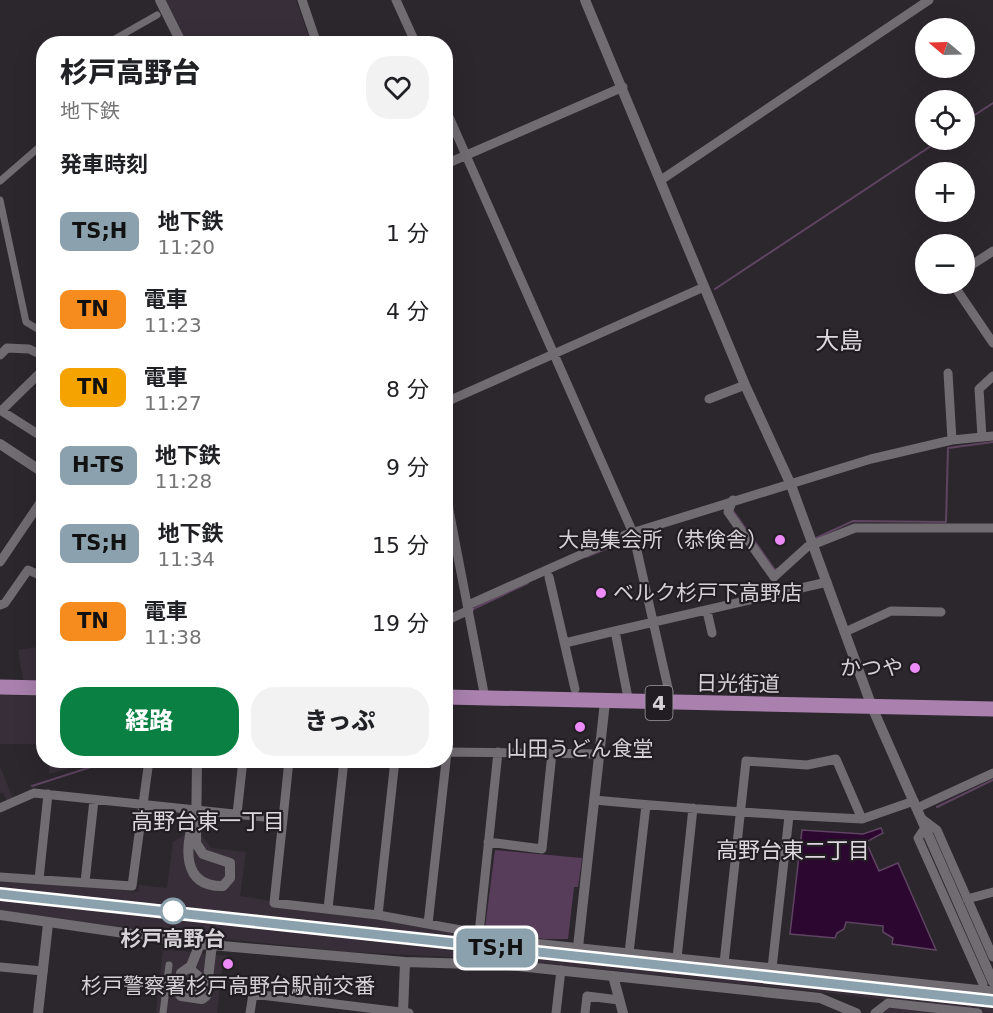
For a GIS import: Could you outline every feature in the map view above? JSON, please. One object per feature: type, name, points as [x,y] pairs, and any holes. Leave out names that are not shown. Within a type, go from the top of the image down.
[{"type":"highway","points":[[0,687],[36,688]]},
{"type":"highway","name":"日光街道","points":[[453,697],[629,703],[993,709]]},
{"type":"street","points":[[160,0],[161,13],[177,36]]},
{"type":"street","points":[[302,0],[314,36]]},
{"type":"street","points":[[396,0],[412,36]]},
{"type":"street","points":[[585,0],[745,385],[791,485],[872,707],[920,814],[993,957]]},
{"type":"street","points":[[661,180],[929,0]]},
{"type":"street","points":[[120,36],[161,13]]},
{"type":"street","points":[[453,161],[623,87]]},
{"type":"street","points":[[453,126],[633,533],[669,692]]},
{"type":"street","points":[[0,181],[36,150]]},
{"type":"street","points":[[0,200],[26,322],[36,328]]},
{"type":"street","points":[[975,263],[993,251]]},
{"type":"street","points":[[453,399],[704,287]]},
{"type":"street","points":[[960,294],[993,343]]},
{"type":"street","points":[[0,355],[7,348],[29,349],[36,352]]},
{"type":"street","points":[[948,373],[952,440]]},
{"type":"street","points":[[982,437],[979,389],[993,376]]},
{"type":"street","points":[[36,377],[1,410],[36,433]]},
{"type":"street","points":[[709,399],[745,385]]},
{"type":"street","points":[[453,617],[563,561],[633,533],[870,459],[952,440],[993,436]]},
{"type":"street","points":[[0,444],[36,468]]},
{"type":"street","points":[[733,500],[728,512],[774,576],[814,544],[855,528],[993,528]]},
{"type":"street","points":[[0,562],[36,509]]},
{"type":"street","points":[[453,537],[469,608],[485,698]]},
{"type":"street","points":[[0,605],[5,603],[28,570],[36,574]]},
{"type":"street","points":[[549,577],[575,689]]},
{"type":"street","points":[[565,643],[827,582]]},
{"type":"street","points":[[707,611],[712,633]]},
{"type":"street","points":[[845,632],[891,611],[940,612]]},
{"type":"street","points":[[615,631],[629,703]]},
{"type":"street","points":[[578,947],[604,702]]},
{"type":"street","points":[[453,752],[599,754]]},
{"type":"street","points":[[479,933],[498,752]]},
{"type":"street","points":[[488,842],[542,849],[552,753]]},
{"type":"street","points":[[724,963],[746,761],[807,765],[836,759],[862,819]]},
{"type":"street","points":[[0,877],[132,886],[148,768]]},
{"type":"street","points":[[195,813],[190,842],[190,868],[200,882],[218,886],[226,884],[231,874],[230,863],[206,856],[196,843],[198,768]]},
{"type":"street","points":[[237,814],[242,768]]},
{"type":"street","points":[[288,768],[274,903],[378,915],[532,943],[988,991]]},
{"type":"street","points":[[328,909],[343,768]]},
{"type":"street","points":[[378,915],[394,768]]},
{"type":"street","points":[[428,924],[444,768]]},
{"type":"street","points":[[594,800],[789,816],[862,819],[920,814],[993,773]]},
{"type":"street","points":[[0,808],[34,793],[195,813],[237,814],[283,819]]},
{"type":"street","points":[[39,879],[48,794]]},
{"type":"street","points":[[86,882],[94,800]]},
{"type":"street","points":[[629,953],[646,805]]},
{"type":"street","points":[[677,958],[693,808]]},
{"type":"street","points":[[920,814],[918,837],[988,991]]},
{"type":"street","points":[[771,968],[789,816]]},
{"type":"street","points":[[190,868],[196,861],[206,856]]},
{"type":"street","points":[[962,899],[993,892]]},
{"type":"street","points":[[962,899],[993,982]]},
{"type":"street","points":[[0,915],[48,924],[200,944],[405,962],[508,964],[820,998],[856,1013]]},
{"type":"street","points":[[38,1013],[48,924]]},
{"type":"street","points":[[200,944],[190,967],[181,973],[178,992],[182,996],[204,998],[212,944]]},
{"type":"street","points":[[403,1013],[405,962]]},
{"type":"street","points":[[163,1013],[168,965]]},
{"type":"street","points":[[0,967],[43,971]]},
{"type":"street","points":[[190,967],[209,973]]},
{"type":"street","points":[[179,985],[197,991],[201,989],[202,979],[190,967]]},
{"type":"street","points":[[556,1013],[561,970]]},
{"type":"street","points":[[614,976],[622,1013]]},
{"type":"street","points":[[250,1013],[253,994],[409,1013]]},
{"type":"street","points":[[585,1013],[587,996],[619,1000]]},
{"type":"street","points":[[875,1013],[888,1003],[978,1013]]},
{"type":"shaded area","points":[[165,0],[296,0],[309,36],[183,36]]},
{"type":"shaded area","points":[[36,647],[36,681],[23,680],[18,650]]},
{"type":"shaded area","points":[[0,695],[36,696],[36,744],[0,744]]},
{"type":"shaded area","points":[[0,766],[13,799],[7,801],[3,792],[0,794]]},
{"type":"shaded area","points":[[49,768],[72,768],[49,774]]},
{"type":"shaded area","points":[[881,828],[883,833],[866,842],[879,871],[898,863],[936,950],[892,944],[893,938],[883,932],[883,926],[846,922],[844,929],[837,933],[835,938],[790,934],[802,830],[863,834]]},
{"type":"shaded area","points":[[184,835],[203,837],[211,848],[246,852],[240,896],[595,952],[993,995],[993,1013],[829,993],[512,960],[350,952],[127,929],[0,911],[0,882],[76,885],[138,892],[139,885],[167,888],[173,842]]},
{"type":"shaded area","points":[[495,850],[582,858],[578,887],[574,887],[568,939],[544,939],[485,928]]},
{"type":"shaded area","points":[[163,949],[228,956],[223,960],[217,1013],[156,1013]]},
{"type":"shaded area","points":[[888,1008],[942,1013],[881,1013]]},
{"type":"waterway","points":[[975,115],[993,103]]},
{"type":"waterway","points":[[715,289],[925,150]]},
{"type":"waterway","points":[[814,539],[853,521],[946,522],[948,448],[993,442]]},
{"type":"waterway","points":[[731,508],[775,570],[777,569]]},
{"type":"waterway","points":[[586,557],[630,539]]},
{"type":"waterway","points":[[471,610],[528,583]]},
{"type":"waterway","points":[[32,786],[88,768]]},
{"type":"waterway","points":[[937,807],[993,780]]},
{"type":"railway","points":[[0,894],[993,1001]]},
{"type":"metro line","name":"TS;H","points":[[0,894],[993,1001]]},
{"type":"place","name":"大島集会所（恭倹舎）","points":[[780,540]]},
{"type":"place","name":"ベルク杉戸下高野店","points":[[601,593]]},
{"type":"place","name":"かつや","points":[[915,668]]},
{"type":"place","name":"山田うどん食堂","points":[[580,727]]},
{"type":"place","name":"杉戸高野台","points":[[173,911]]},
{"type":"place","name":"杉戸警察署杉戸高野台駅前交番","points":[[228,964]]},
{"type":"district","name":"大島","points":[[839,341]]},
{"type":"district","name":"高野台東一丁目","points":[[208,821]]},
{"type":"district","name":"高野台東二丁目","points":[[793,850]]}]
